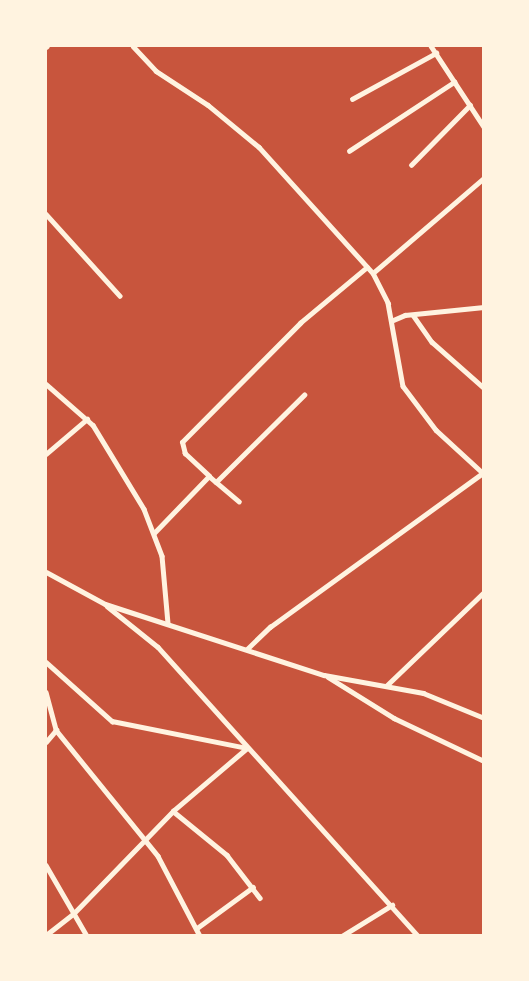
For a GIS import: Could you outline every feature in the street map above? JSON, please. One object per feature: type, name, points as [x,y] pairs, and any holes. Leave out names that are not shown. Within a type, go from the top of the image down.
[{"type":"street","points":[[133,46],[156,71],[208,105],[259,147],[373,273],[385,294],[403,386],[436,429],[483,473],[281,619],[247,649]]},
{"type":"street","points":[[431,46],[484,127]]},
{"type":"street","points":[[352,99],[436,53]]},
{"type":"street","points":[[349,151],[454,82]]},
{"type":"street","points":[[411,164],[470,105]]},
{"type":"street","points":[[373,273],[484,178]]},
{"type":"street","points":[[46,215],[120,296]]},
{"type":"street","points":[[239,501],[185,454],[182,442],[300,323],[367,267]]},
{"type":"street","points":[[391,321],[413,315],[484,307]]},
{"type":"street","points":[[413,315],[432,342],[484,388]]},
{"type":"street","points":[[46,384],[87,419],[115,455],[153,533],[163,563],[168,623]]},
{"type":"street","points":[[216,482],[304,395]]},
{"type":"street","points":[[46,454],[87,419]]},
{"type":"street","points":[[153,533],[209,476]]},
{"type":"street","points":[[46,572],[106,604],[324,675],[423,693],[484,718]]},
{"type":"street","points":[[386,686],[484,593]]},
{"type":"street","points":[[106,604],[158,647],[418,936]]},
{"type":"street","points":[[46,662],[112,721],[247,748]]},
{"type":"street","points":[[324,675],[394,718],[484,761]]},
{"type":"street","points":[[46,692],[56,730],[158,856],[200,936]]},
{"type":"street","points":[[46,742],[56,730]]},
{"type":"street","points":[[46,935],[73,914],[173,811],[247,748]]},
{"type":"street","points":[[173,811],[227,855],[260,898]]},
{"type":"street","points":[[46,865],[87,936]]},
{"type":"street","points":[[197,928],[253,887]]},
{"type":"street","points":[[342,936],[391,905]]}]
